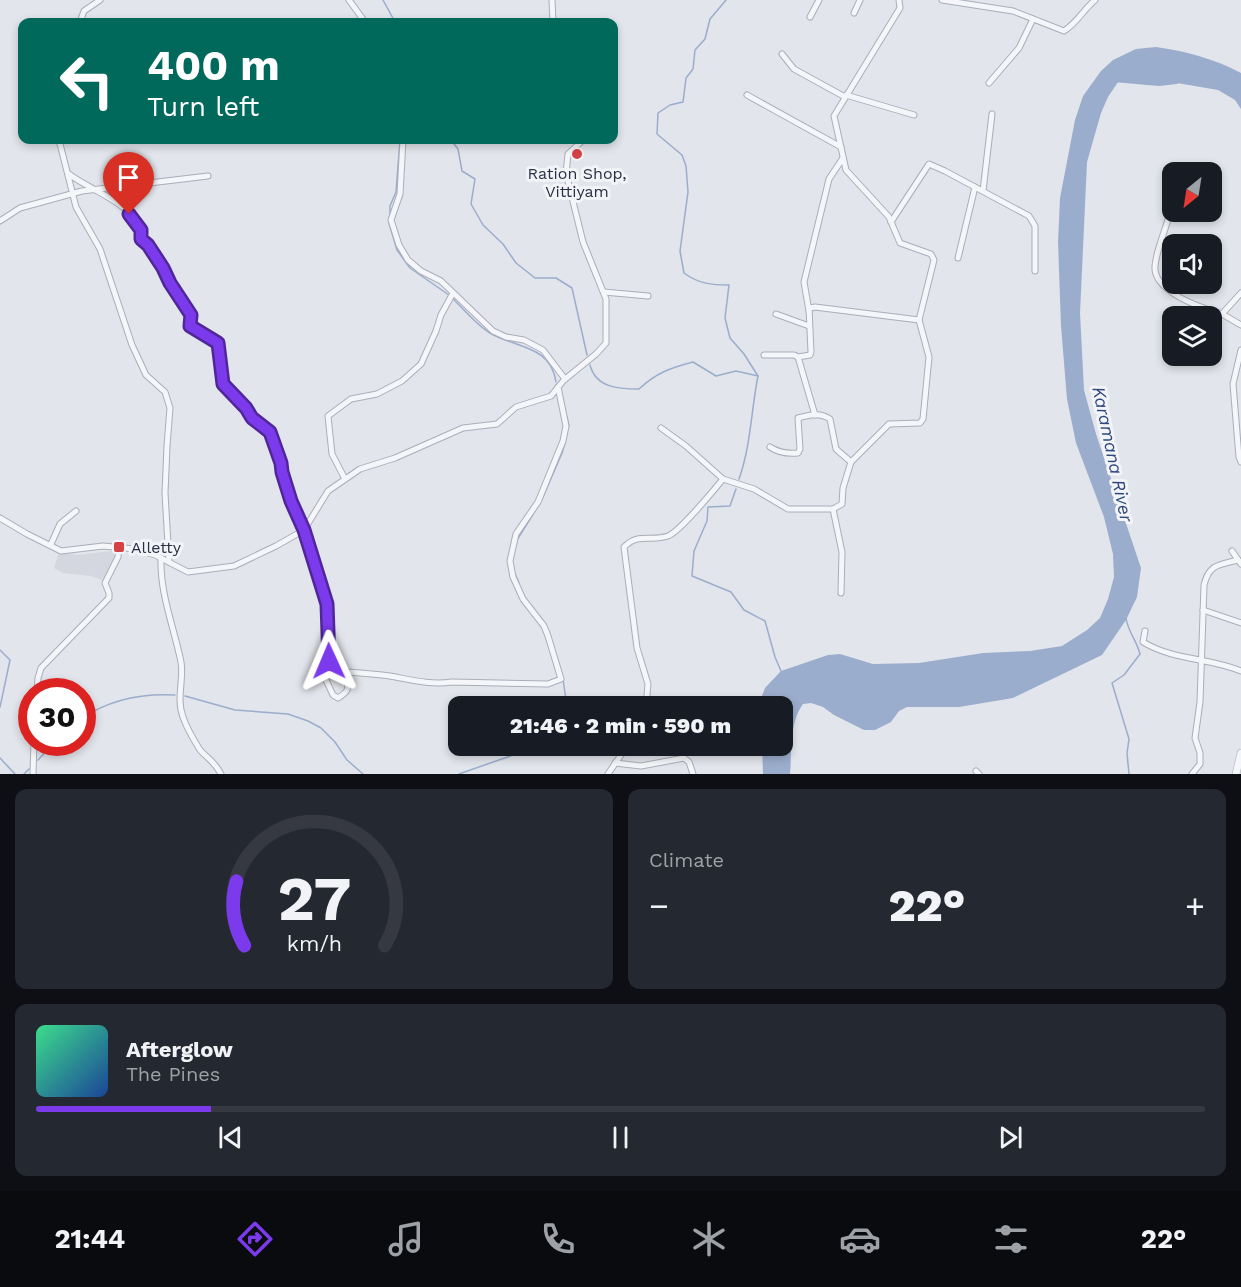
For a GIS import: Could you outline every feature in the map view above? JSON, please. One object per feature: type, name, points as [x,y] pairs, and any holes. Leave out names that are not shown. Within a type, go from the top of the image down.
[{"type":"street","points":[[81,18],[84,10],[100,0]]},
{"type":"street","points":[[349,0],[362,18]]},
{"type":"street","points":[[552,0],[553,18]]},
{"type":"street","points":[[810,17],[819,0]]},
{"type":"street","points":[[854,13],[861,0]]},
{"type":"street","points":[[661,428],[686,446],[723,479],[754,489],[788,509],[833,509],[842,504],[843,488],[851,462],[889,424],[920,423],[923,419],[929,357],[919,320],[934,260],[932,254],[900,243],[890,217],[846,170],[834,116],[900,8],[899,0]]},
{"type":"street","points":[[942,0],[1013,11],[1064,31],[1075,24],[1095,0]]},
{"type":"street","points":[[989,83],[1019,48],[1033,19]]},
{"type":"street","points":[[782,54],[794,69],[845,96],[914,115]]},
{"type":"street","points":[[747,95],[841,147]]},
{"type":"street","points":[[983,191],[992,114]]},
{"type":"street","points":[[60,144],[76,207],[100,249],[121,318],[146,375],[165,392],[170,408],[165,493],[169,562]]},
{"type":"street","points":[[403,144],[400,194],[391,220],[399,245],[408,261],[421,271],[441,281],[493,331],[506,337],[524,340],[543,350],[566,379]]},
{"type":"street","points":[[0,518],[61,550],[89,547],[135,549],[161,558],[188,572],[234,566],[304,530],[328,491],[360,469],[395,458],[463,428],[497,424],[516,407],[551,396],[566,379],[606,343],[606,299],[584,242],[566,173],[568,154],[579,144]]},
{"type":"street","points":[[764,355],[785,354],[798,357],[810,355],[809,311],[804,282],[829,179],[843,158]]},
{"type":"street","points":[[891,222],[929,164],[1029,216],[1035,226],[1035,271]]},
{"type":"street","points":[[70,177],[69,174],[126,210],[141,230],[141,239],[148,245],[191,315],[190,326],[218,343],[223,384],[246,408],[252,418],[270,432],[327,604],[329,661],[326,680],[333,695],[338,698],[348,689],[347,672],[438,684],[452,682],[548,684],[561,679],[544,626],[523,599],[513,577],[510,561],[516,534],[538,502],[563,441],[566,426],[558,387]]},
{"type":"street","points":[[0,221],[20,208],[72,194],[208,176]]},
{"type":"street","points":[[958,258],[975,187]]},
{"type":"street","points":[[1167,222],[1155,267],[1158,280],[1171,291],[1197,306]]},
{"type":"street","points":[[604,292],[648,296]]},
{"type":"street","points":[[345,479],[332,454],[328,416],[351,399],[377,394],[402,381],[421,364],[441,315],[453,293]]},
{"type":"street","points":[[1241,293],[1222,314],[1241,325]]},
{"type":"street","points":[[809,311],[809,308],[815,307],[919,320]]},
{"type":"street","points":[[776,314],[809,326]]},
{"type":"street","points":[[1240,354],[1233,384],[1241,462]]},
{"type":"street","points":[[798,357],[815,415]]},
{"type":"street","points":[[770,447],[783,452],[798,453],[800,449],[798,418],[824,415],[830,419],[836,448],[851,462]]},
{"type":"street","points":[[647,696],[648,684],[637,648],[624,547],[632,539],[668,536],[696,510],[723,479]]},
{"type":"street","points":[[833,509],[842,552],[841,593]]},
{"type":"street","points":[[51,544],[60,524],[76,511]]},
{"type":"street","points":[[38,678],[41,668],[109,598],[105,583],[118,557],[119,547]]},
{"type":"street","points":[[1192,774],[1200,764],[1200,753],[1195,738],[1200,702],[1204,585],[1207,573],[1214,567],[1239,562],[1233,551]]},
{"type":"street","points":[[161,558],[160,579],[163,595],[181,662],[182,716],[201,751],[216,764],[221,774]]},
{"type":"street","points":[[1203,610],[1241,623]]},
{"type":"street","points":[[1145,631],[1143,642],[1154,649],[1226,665],[1241,671]]},
{"type":"street","points":[[1236,774],[1241,753]]},
{"type":"street","points":[[33,774],[34,756]]},
{"type":"street","points":[[608,774],[620,756]]},
{"type":"street","points":[[615,763],[641,766],[684,758],[689,762],[693,774]]},
{"type":"shaded area","points":[[111,551],[117,553],[102,580],[91,576],[63,573],[54,568],[59,552],[78,555]]},
{"type":"water","points":[[1156,47],[1200,56],[1241,73],[1241,109],[1235,100],[1218,90],[1130,75],[1118,82],[1108,97],[1087,162],[1080,313],[1084,390],[1096,434],[1141,568],[1137,597],[1126,620],[1102,655],[1013,698],[959,707],[907,707],[899,711],[891,722],[875,730],[864,730],[823,707],[811,703],[803,704],[793,728],[793,696],[762,696],[765,688],[781,671],[828,655],[840,654],[873,664],[919,663],[983,653],[1030,651],[1062,646],[1087,630],[1100,618],[1114,577],[1113,554],[1104,517],[1076,443],[1067,399],[1061,326],[1058,242],[1060,198],[1075,120],[1083,96],[1101,71],[1113,60],[1136,49]]},
{"type":"water","points":[[762,756],[791,756],[790,774],[763,774]]},
{"type":"waterway","points":[[383,0],[393,18]]},
{"type":"waterway","points":[[726,0],[710,19],[705,39],[695,50],[693,69],[686,78],[683,102],[670,105],[658,113],[657,134],[682,155],[686,166],[688,192],[680,251],[684,273],[695,280],[706,283],[729,285],[725,318],[730,338],[758,376]]},
{"type":"waterway","name":"Karamana River","points":[[1114,77],[1159,81],[1176,79]]},
{"type":"waterway","points":[[390,216],[390,206],[396,192],[400,144]]},
{"type":"waterway","points":[[454,144],[458,149],[462,171],[475,179],[471,204],[483,225],[503,244],[516,263],[535,278],[556,278],[572,288],[587,355]]},
{"type":"waterway","points":[[389,223],[397,250],[410,268],[449,295]]},
{"type":"waterway","points":[[452,298],[485,330],[540,354],[553,370],[556,382]]},
{"type":"waterway","points":[[590,365],[597,378],[609,386],[639,389],[664,372],[693,362],[716,376],[736,371],[758,376],[748,441],[739,479]]},
{"type":"waterway","points":[[566,414],[569,426]]},
{"type":"waterway","points":[[543,497],[565,443]]},
{"type":"waterway","points":[[736,489],[730,506],[708,507],[707,521],[694,551],[692,576],[731,592],[744,610],[765,621],[781,671]]},
{"type":"waterway","points":[[517,540],[535,511]]},
{"type":"waterway","points":[[515,574],[519,583]]},
{"type":"waterway","points":[[1126,618],[1140,654],[1124,675],[1112,683],[1129,739],[1127,753],[1129,774]]},
{"type":"waterway","points":[[0,650],[10,660],[0,707]]},
{"type":"waterway","points":[[563,679],[565,696]]},
{"type":"waterway","points":[[96,710],[138,696],[175,695]]},
{"type":"waterway","points":[[185,696],[235,710],[288,714],[308,721],[321,728],[335,742],[347,760],[363,774]]},
{"type":"waterway","points":[[38,760],[42,756]]},
{"type":"waterway","points":[[459,774],[510,756]]},
{"type":"waterway","points":[[0,758],[15,774]]},
{"type":"waterway","points":[[24,774],[29,769]]},
{"type":"place","name":"Ration Shop, Vittiyam","points":[[577,154]]},
{"type":"place","name":"Alletty","points":[[119,547]]},
{"type":"route","points":[[129,214],[141,230],[141,239],[148,245],[191,315],[190,326],[218,343],[223,384],[246,408],[252,418],[270,432],[327,604],[329,661]]}]
